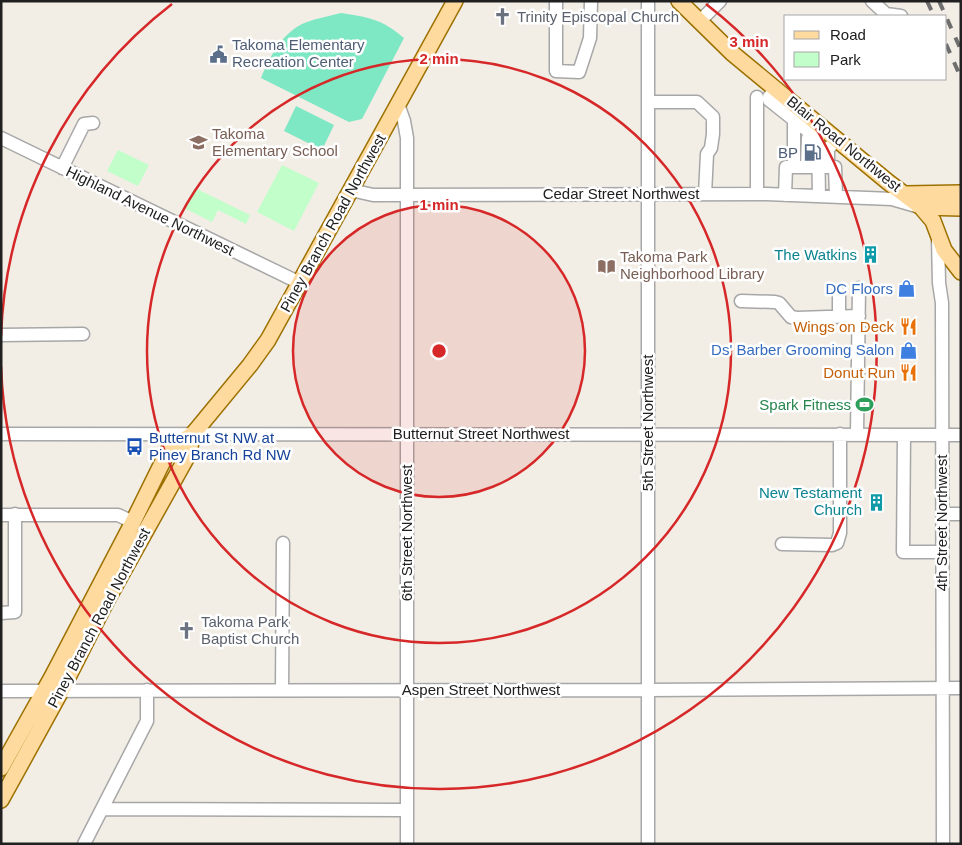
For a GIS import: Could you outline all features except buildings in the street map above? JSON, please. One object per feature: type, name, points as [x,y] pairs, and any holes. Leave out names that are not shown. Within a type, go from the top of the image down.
[{"type":"main road","name":"Piney Branch Road Northwest","points":[[1,768],[44,692],[168,451],[193,434],[259,352],[276,326],[455,1]]},
{"type":"main road","name":"Blair Road Northwest","points":[[679,1],[732,53],[776,89],[798,116],[815,129],[837,139],[888,182],[899,196],[921,207]]},
{"type":"main road","name":"Cedar Street Northwest","points":[[899,196],[961,193]]},
{"type":"main road","points":[[921,207],[961,208]]},
{"type":"main road","name":"4th Street Northwest","points":[[921,207],[934,221],[938,238]]},
{"type":"main road","points":[[938,238],[944,250],[961,272]]},
{"type":"main road","name":"Piney Branch Road Northwest","points":[[1,800],[61,692],[107,600],[188,455],[193,434]]},
{"type":"street","points":[[556,1],[556,72],[579,72],[590,38],[591,1]]},
{"type":"street","name":"5th Street Northwest","points":[[648,1],[648,844]]},
{"type":"street","points":[[699,22],[720,1]]},
{"type":"street","points":[[872,1],[886,14],[894,15]]},
{"type":"street","points":[[757,97],[757,194]]},
{"type":"street","points":[[648,102],[697,102],[713,117],[711,148],[707,154],[705,194]]},
{"type":"street","name":"6th Street Northwest","points":[[398,104],[406,131],[407,195],[407,844]]},
{"type":"street","points":[[798,116],[817,167],[836,196]]},
{"type":"street","points":[[62,168],[84,124],[93,123]]},
{"type":"street","points":[[815,129],[808,138],[817,167],[818,196]]},
{"type":"street","name":"Highland Avenue Northwest","points":[[1,138],[300,283]]},
{"type":"street","points":[[817,167],[828,149],[837,139]]},
{"type":"street","points":[[785,194],[785,168],[817,167]]},
{"type":"street","name":"Cedar Street Northwest","points":[[351,190],[373,195],[648,200],[705,194],[899,196]]},
{"type":"street","name":"4th Street Northwest","points":[[938,238],[939,283],[942,303],[942,844]]},
{"type":"street","points":[[858,434],[859,288]]},
{"type":"street","points":[[839,294],[839,317]]},
{"type":"street","points":[[741,301],[780,303],[791,317],[797,318],[859,316]]},
{"type":"street","points":[[1,335],[83,334]]},
{"type":"street","name":"Butternut Street Northwest","points":[[1,434],[961,435]]},
{"type":"street","points":[[782,544],[832,545],[837,543],[840,533],[840,434]]},
{"type":"street","points":[[904,435],[903,552],[942,552]]},
{"type":"street","points":[[1,514],[118,515],[133,522]]},
{"type":"street","points":[[1,612],[15,612],[15,514]]},
{"type":"street","points":[[942,514],[961,514]]},
{"type":"street","points":[[282,690],[283,543]]},
{"type":"street","name":"Aspen Street Northwest","points":[[1,690],[61,692],[147,690],[961,688]]},
{"type":"street","points":[[84,844],[147,722],[147,690]]},
{"type":"street","points":[[102,809],[407,810]]},
{"type":"green space","points":[[341,13],[382,23],[404,38],[362,119],[349,122],[261,78],[278,45],[291,31],[307,22]]},
{"type":"green space","points":[[296,106],[334,125],[322,150],[284,131]]},
{"type":"green space","points":[[118,150],[149,165],[138,186],[107,171]]},
{"type":"green space","points":[[282,165],[319,183],[294,231],[257,212]]},
{"type":"green space","points":[[195,188],[250,215],[246,224],[218,210],[212,222],[184,208]]},
{"type":"railway","points":[[927,1],[934,15]]},
{"type":"railway","points":[[939,1],[945,15]]},
{"type":"railway","points":[[947,19],[961,50]]},
{"type":"railway","points":[[947,46],[961,78]]},
{"type":"place","name":"Trinity Episcopal Church","points":[[503,17]]},
{"type":"place","name":"Takoma Elementary Recreation Center","points":[[218,54]]},
{"type":"place","name":"Takoma Elementary School","points":[[198,143]]},
{"type":"place","name":"BP","points":[[812,153]]},
{"type":"place","name":"The Watkins","points":[[871,255]]},
{"type":"place","name":"Takoma Park Neighborhood Library","points":[[606,266]]},
{"type":"place","name":"DC Floors","points":[[907,289]]},
{"type":"place","name":"Wings on Deck","points":[[908,327]]},
{"type":"place","name":"Ds' Barber Grooming Salon","points":[[908,350]]},
{"type":"place","name":"Donut Run","points":[[909,373]]},
{"type":"place","name":"Spark Fitness","points":[[865,405]]},
{"type":"place","name":"Butternut St NW at Piney Branch Rd NW","points":[[135,447]]},
{"type":"place","name":"New Testament Church","points":[[876,502]]},
{"type":"place","name":"Takoma Park Baptist Church","points":[[187,631]]}]
